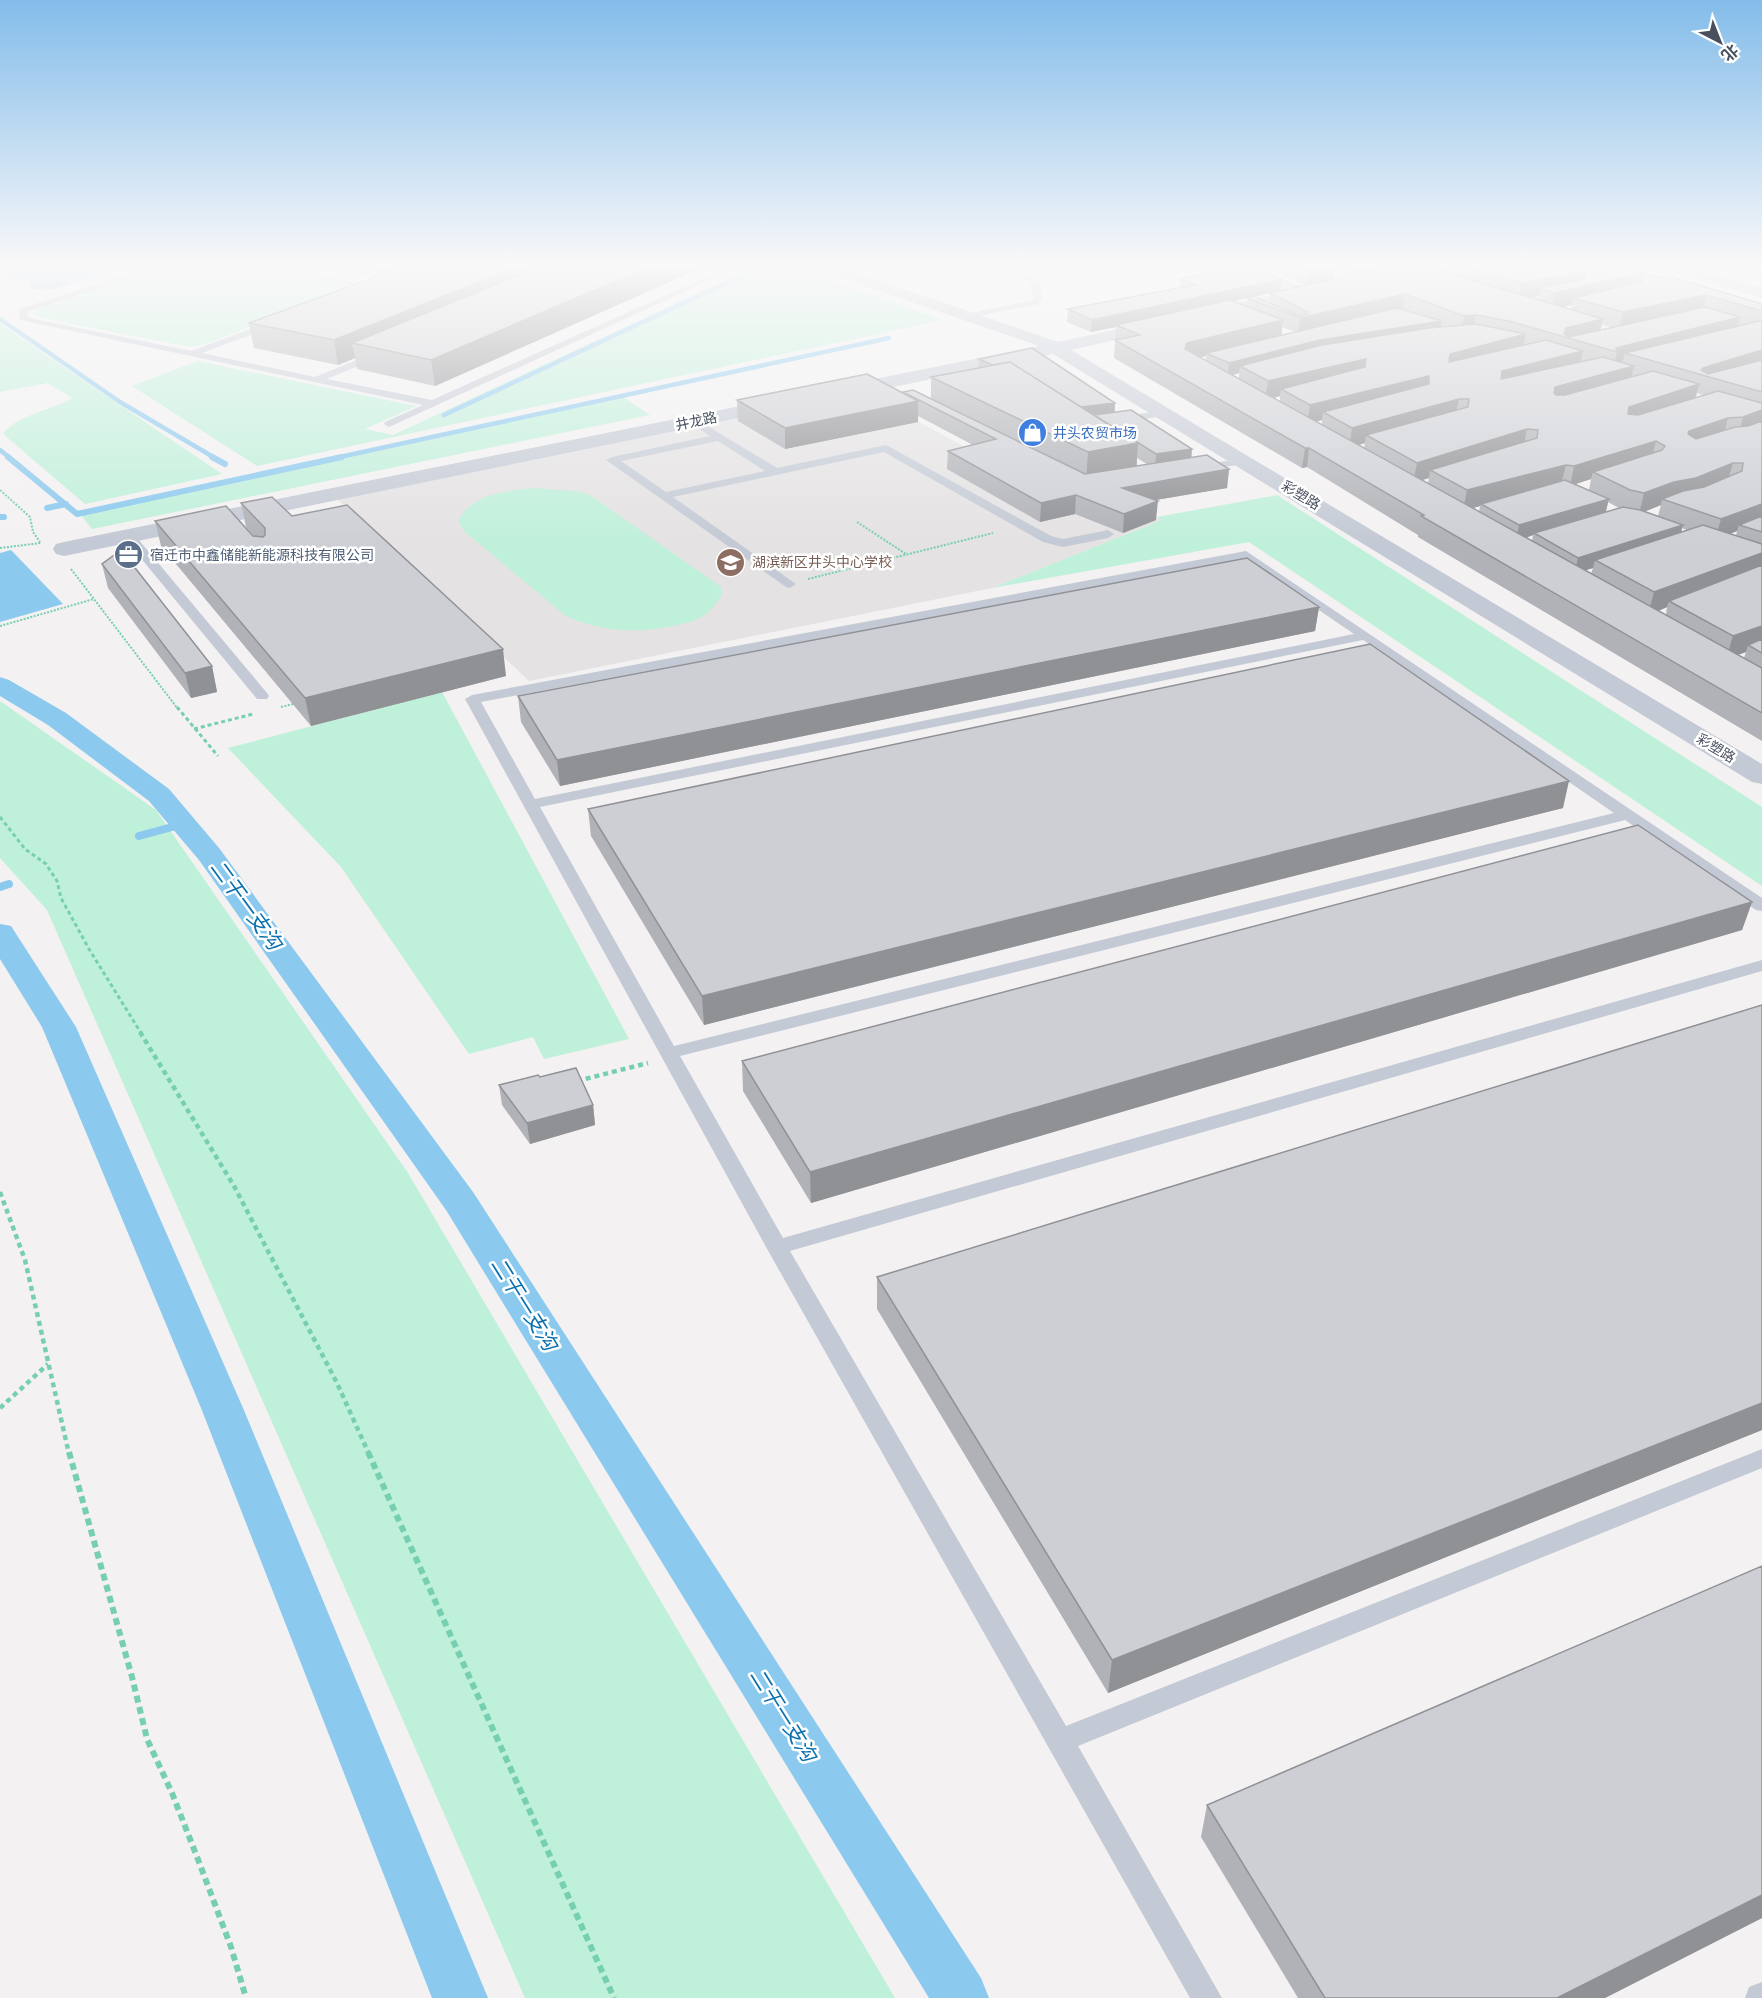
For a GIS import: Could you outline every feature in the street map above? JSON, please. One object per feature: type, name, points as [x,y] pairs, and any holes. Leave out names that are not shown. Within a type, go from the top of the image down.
[{"type":"street","points":[[820,396],[878,384],[940,378],[1020,357]]},
{"type":"street","name":"彩塑路","points":[[1071,357],[1246,461],[1762,776]]},
{"type":"street","name":"井龙路","points":[[59,550],[282,510],[797,400]]},
{"type":"lane","points":[[209,357],[435,404]]},
{"type":"lane","points":[[318,379],[371,357]]},
{"type":"lane","points":[[389,424],[537,357]]},
{"type":"lane","points":[[878,384],[896,393]]},
{"type":"lane","points":[[1110,421],[1166,413]]},
{"type":"lane","points":[[694,421],[775,472]]},
{"type":"lane","points":[[720,437],[612,460],[790,584]]},
{"type":"lane","points":[[664,496],[886,448],[1047,539],[1063,543],[1108,534]]},
{"type":"lane","points":[[1187,470],[1246,461]]},
{"type":"lane","points":[[129,536],[262,696]]},
{"type":"lane","points":[[1207,1998],[777,1247],[472,699],[1246,555],[1762,906]]},
{"type":"lane","points":[[531,804],[1365,636]]},
{"type":"lane","points":[[671,1055],[1628,814]]},
{"type":"lane","points":[[777,1247],[1762,965]]},
{"type":"lane","points":[[1060,1741],[1762,1458]]},
{"type":"path","points":[[0,490],[30,517],[33,532],[41,543]]},
{"type":"path","points":[[856,522],[906,554]]},
{"type":"path","points":[[790,584],[1023,525]]},
{"type":"path","points":[[0,548],[41,543],[59,550],[194,729],[218,756]]},
{"type":"path","points":[[0,626],[94,599]]},
{"type":"path","points":[[273,709],[307,700]]},
{"type":"path","points":[[194,729],[262,712]]},
{"type":"path","points":[[0,817],[25,849],[46,864],[57,881],[60,898],[89,949],[234,1186],[337,1383],[614,1998]]},
{"type":"path","points":[[571,1083],[671,1055]]},
{"type":"path","points":[[0,1192],[25,1260],[72,1467],[132,1677],[147,1738],[195,1852],[231,1947],[246,1998]]},
{"type":"path","points":[[0,1408],[48,1364]]},
{"type":"shaded area","name":"湖滨新区井头中心学校","points":[[862,391],[1068,503],[1113,492],[1162,520],[992,588],[529,681],[337,499]]},
{"type":"green space","points":[[0,357],[49,357],[222,474],[85,504],[3,434],[9,427],[26,417],[72,398],[48,383],[0,392]]},
{"type":"green space","points":[[560,357],[768,357],[257,466],[132,386],[198,361],[416,406],[365,429],[393,435]]},
{"type":"green space","points":[[623,397],[650,415],[92,529],[81,515]]},
{"type":"green space","points":[[531,488],[577,491],[590,495],[721,587],[722,595],[700,618],[687,623],[649,630],[607,628],[566,616],[464,531],[458,521],[471,505],[480,500],[499,493]]},
{"type":"green space","points":[[1277,495],[1762,807],[1762,886],[1249,542],[992,588],[1162,520],[1157,517]]},
{"type":"green space","points":[[442,692],[629,1039],[544,1059],[533,1037],[469,1054],[341,867],[228,748]]},
{"type":"green space","points":[[0,701],[156,810],[408,1173],[895,1998],[525,1998],[47,910],[0,858]]},
{"type":"water","points":[[11,550],[63,604],[0,622],[0,553]]},
{"type":"building","points":[[418,357],[437,357],[431,360]]},
{"type":"building","points":[[1046,357],[1115,403],[1081,407],[1010,362],[992,365],[979,359]]},
{"type":"building","points":[[1145,357],[1200,357],[1762,668],[1762,713],[1421,516],[1424,515],[1309,448],[1305,448]]},
{"type":"building","points":[[1216,357],[1252,357],[1229,363]]},
{"type":"building","points":[[1274,357],[1450,357],[1449,362],[1470,357],[1558,357],[1502,371],[1501,379],[1604,357],[1634,366],[1555,387],[1554,393],[1565,395],[1653,371],[1699,384],[1629,407],[1628,414],[1638,415],[1718,391],[1762,403],[1762,410],[1743,417],[1728,418],[1689,431],[1688,434],[1696,439],[1762,421],[1762,504],[1721,519],[1662,499],[1683,491],[1704,487],[1742,471],[1743,463],[1733,463],[1696,478],[1674,482],[1644,493],[1630,490],[1593,472],[1662,450],[1665,446],[1656,441],[1574,466],[1566,465],[1467,490],[1430,470],[1537,438],[1538,430],[1527,429],[1417,463],[1366,435],[1468,407],[1469,399],[1459,399],[1352,428],[1323,412],[1429,384],[1429,376],[1310,405],[1281,389],[1365,367],[1366,359],[1268,381],[1240,366]]},
{"type":"building","points":[[1640,357],[1738,357],[1701,370],[1708,374],[1762,360],[1762,392]]},
{"type":"building","points":[[1010,362],[1138,443],[1088,452],[931,377]]},
{"type":"building","points":[[867,374],[918,401],[785,428],[737,400]]},
{"type":"building","points":[[913,390],[1085,474],[1207,455],[1229,469],[1122,488],[1158,501],[1124,514],[1076,495],[1041,503],[948,451],[996,439],[903,392]]},
{"type":"building","points":[[1131,410],[1192,449],[1156,454],[1094,415]]},
{"type":"building","points":[[1565,480],[1609,499],[1519,525],[1481,504]]},
{"type":"building","points":[[272,497],[292,516],[347,505],[503,649],[305,698],[155,521],[226,506],[253,536],[263,537],[265,528],[241,503]]},
{"type":"building","points":[[1623,507],[1640,510],[1683,525],[1578,558],[1534,533]]},
{"type":"building","points":[[1762,516],[1762,532],[1739,525]]},
{"type":"building","points":[[1703,525],[1762,544],[1762,553],[1654,592],[1595,560]]},
{"type":"building","points":[[121,550],[212,666],[185,673],[102,564]]},
{"type":"building","points":[[1247,558],[1319,607],[557,760],[518,696]]},
{"type":"building","points":[[1762,565],[1762,626],[1733,636],[1669,601]]},
{"type":"building","points":[[1762,639],[1762,653],[1748,645]]},
{"type":"building","points":[[1370,644],[1569,781],[702,996],[588,809]]},
{"type":"building","points":[[1638,825],[1752,902],[810,1172],[742,1061]]},
{"type":"building","points":[[1762,1005],[1762,1403],[1112,1660],[877,1277]]},
{"type":"building","points":[[576,1068],[593,1105],[527,1123],[499,1085],[538,1075],[540,1077]]},
{"type":"building","points":[[1762,1566],[1762,1895],[1557,1998],[1325,1998],[1207,1805]]},
{"type":"waterway","points":[[55,357],[120,402],[215,458]]},
{"type":"waterway","points":[[444,415],[568,357]]},
{"type":"waterway","points":[[335,458],[800,357]]},
{"type":"waterway","points":[[0,450],[10,458]]},
{"type":"waterway","points":[[8,457],[65,504]]},
{"type":"waterway","points":[[212,457],[225,464]]},
{"type":"waterway","points":[[65,504],[77,514],[342,457]]},
{"type":"waterway","points":[[47,508],[65,504]]},
{"type":"waterway","name":"二干一支沟","points":[[0,685],[57,719],[159,795],[209,854],[460,1201],[961,1998]]},
{"type":"waterway","points":[[139,836],[183,824]]},
{"type":"waterway","points":[[0,887],[9,884]]},
{"type":"waterway","points":[[0,933],[59,1027],[222,1408],[460,1998]]},
{"type":"place","name":"井头农贸市场","points":[[1032,433]]},
{"type":"place","name":"宿迁市中鑫储能新能源科技有限公司","points":[[129,555]]},
{"type":"place","name":"湖滨新区井头中心学校","points":[[731,562]]}]
